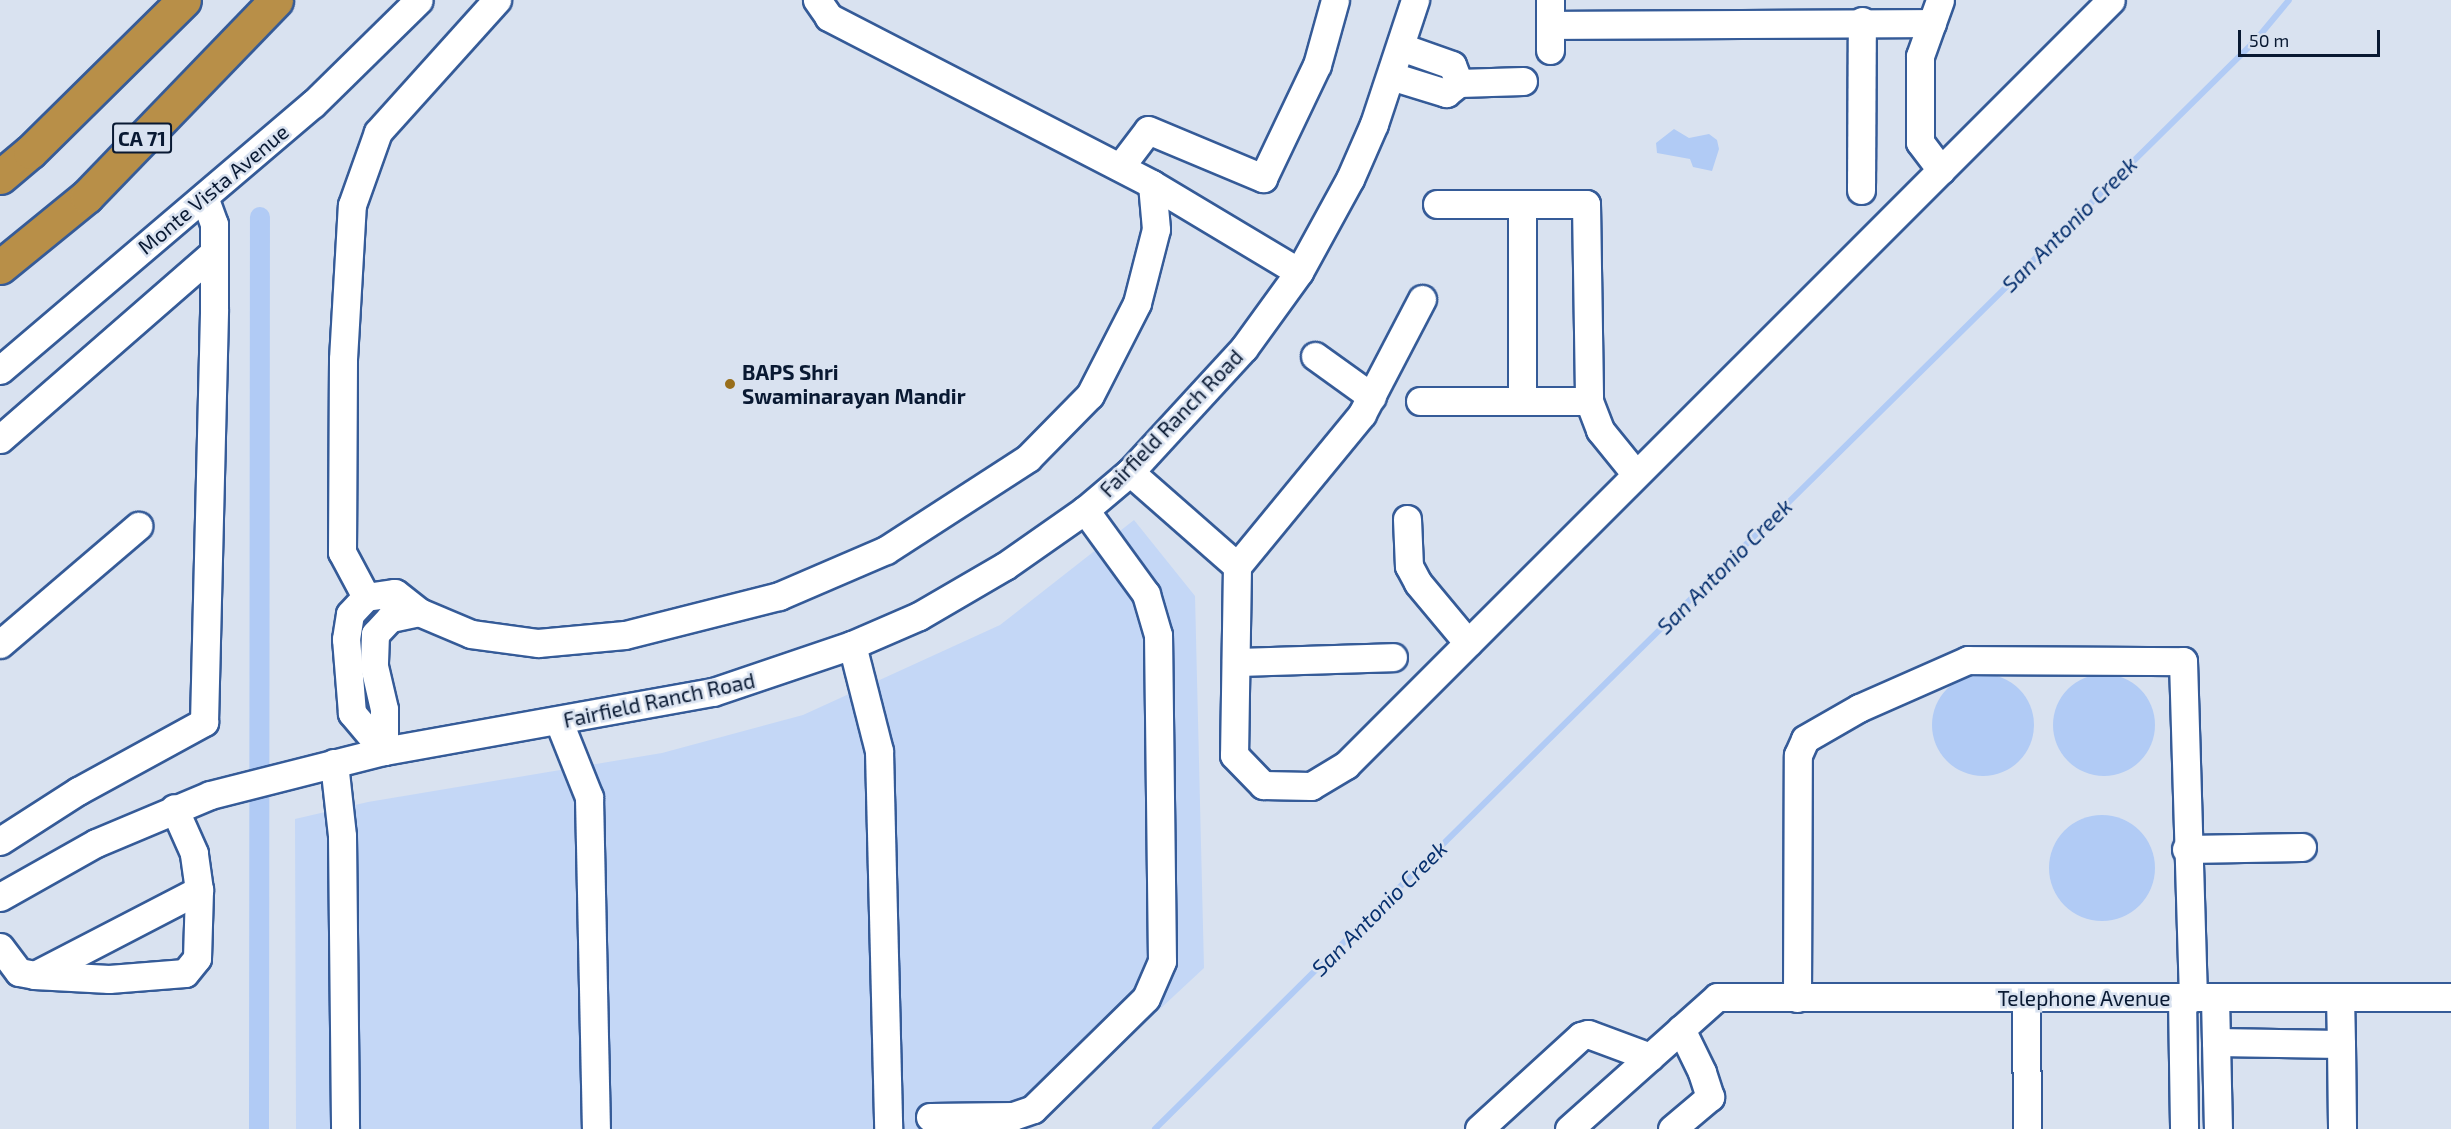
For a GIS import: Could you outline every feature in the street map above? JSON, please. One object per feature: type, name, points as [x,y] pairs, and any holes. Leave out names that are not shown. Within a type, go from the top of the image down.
[{"type":"highway","points":[[0,177],[30,152],[184,0]]},
{"type":"highway","name":"CA 71","points":[[0,267],[87,196],[276,0]]},
{"type":"street","name":"Monte Vista Avenue","points":[[0,370],[314,104],[419,0]]},
{"type":"street","points":[[366,597],[342,552],[343,359],[352,205],[378,132],[497,0]]},
{"type":"street","points":[[817,0],[829,17],[1152,184],[1299,272]]},
{"type":"street","points":[[1120,167],[1148,130],[1263,178],[1317,65],[1335,0]]},
{"type":"street","name":"Fairfield Ranch Road","points":[[0,897],[96,843],[174,808],[210,795],[384,751],[559,722],[713,692],[852,645],[959,594],[1085,510],[1130,472],[1244,348],[1299,272],[1350,179],[1391,76],[1415,0]]},
{"type":"street","points":[[1422,299],[1372,397],[1329,459],[1237,566],[1234,755],[1263,785],[1311,786],[1346,765],[1635,473],[2111,0]]},
{"type":"street","points":[[1550,25],[1655,12],[1852,14],[1936,11],[1920,56],[1920,142],[1941,170]]},
{"type":"street","points":[[1852,14],[1861,190]]},
{"type":"street","points":[[1401,47],[1452,65],[1459,83]]},
{"type":"street","points":[[1391,76],[1446,93],[1459,83],[1523,81]]},
{"type":"street","points":[[384,751],[352,712],[346,639],[350,614],[366,597],[395,593],[419,612],[471,634],[538,643],[625,635],[779,596],[886,550],[1028,458],[1090,395],[1137,303],[1156,229],[1152,184]]},
{"type":"street","points":[[0,841],[78,791],[204,722],[214,252],[213,224],[204,197]]},
{"type":"street","points":[[1437,204],[1586,204],[1589,401],[1600,430],[1635,473]]},
{"type":"street","points":[[1522,204],[1522,400]]},
{"type":"street","points":[[0,439],[214,252]]},
{"type":"street","points":[[1315,356],[1372,397]]},
{"type":"street","points":[[1420,401],[1589,401]]},
{"type":"street","points":[[1130,472],[1237,566]]},
{"type":"street","points":[[930,1117],[1013,1116],[1033,1109],[1146,998],[1162,962],[1158,635],[1146,594],[1085,510]]},
{"type":"street","points":[[1407,519],[1409,566],[1432,601],[1468,642]]},
{"type":"street","points":[[0,644],[138,526]]},
{"type":"street","points":[[384,751],[384,709],[374,666],[375,634],[390,618],[419,612]]},
{"type":"street","points":[[852,645],[879,751],[888,1129]]},
{"type":"street","points":[[1236,662],[1393,657]]},
{"type":"street","points":[[1797,998],[1798,755],[1805,740],[1859,708],[1968,660],[2183,661],[2186,849],[2197,998],[2184,1129]]},
{"type":"street","points":[[559,722],[589,797],[596,1129]]},
{"type":"street","points":[[334,763],[342,836],[345,1129]]},
{"type":"street","points":[[0,947],[19,972],[34,975],[108,980],[185,973],[197,958],[199,890],[194,853],[174,808]]},
{"type":"street","points":[[2186,849],[2302,847]]},
{"type":"street","points":[[34,975],[199,890]]},
{"type":"street","name":"Telephone Avenue","points":[[1681,1029],[1717,997],[2451,997]]},
{"type":"street","points":[[2340,997],[2342,1129]]},
{"type":"street","points":[[2026,998],[2027,1129]]},
{"type":"street","points":[[2197,998],[2216,1042],[2218,1129]]},
{"type":"street","points":[[2288,998],[2289,1043]]},
{"type":"street","points":[[1569,1129],[1681,1029],[1702,1072],[1710,1097],[1672,1129]]},
{"type":"street","points":[[1479,1129],[1581,1036],[1588,1034],[1650,1057]]},
{"type":"street","points":[[2216,1042],[2341,1044]]},
{"type":"shaded area","points":[[1674,129],[1689,138],[1709,134],[1717,140],[1719,149],[1712,171],[1693,167],[1690,159],[1657,153],[1656,143]]},
{"type":"shaded area","points":[[1134,520],[1195,596],[1204,968],[1031,1129],[296,1129],[295,819],[368,802],[662,753],[803,715],[1000,625]]},
{"type":"shaded area","points":[[1983,674],[2002,678],[2019,689],[2030,706],[2034,725],[2030,744],[2019,761],[2002,772],[1983,776],[1964,772],[1947,761],[1936,744],[1932,725],[1936,706],[1947,689],[1964,678]]},
{"type":"shaded area","points":[[2094,674],[2114,674],[2133,682],[2147,696],[2155,715],[2152,745],[2147,754],[2133,768],[2114,776],[2094,776],[2075,768],[2061,754],[2053,735],[2053,715],[2061,696],[2075,682]]},
{"type":"shaded area","points":[[2102,815],[2122,819],[2139,831],[2151,848],[2155,868],[2151,888],[2139,905],[2122,917],[2102,921],[2082,917],[2065,905],[2053,888],[2049,868],[2053,848],[2065,831],[2082,819]]},
{"type":"waterway","name":"San Antonio Creek","points":[[1155,1129],[2255,41],[2289,0]]},
{"type":"waterway","points":[[259,1129],[260,217]]},
{"type":"place","name":"BAPS Shri Swaminarayan Mandir","points":[[730,384]]}]
